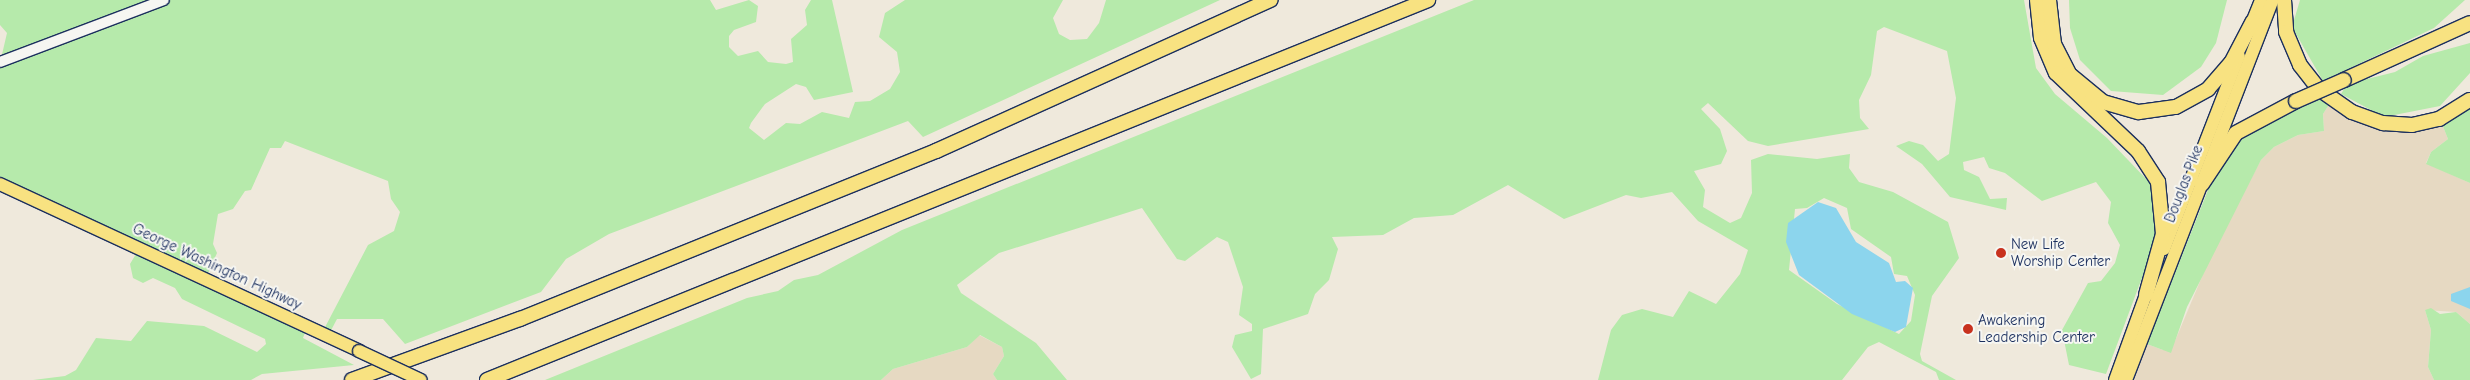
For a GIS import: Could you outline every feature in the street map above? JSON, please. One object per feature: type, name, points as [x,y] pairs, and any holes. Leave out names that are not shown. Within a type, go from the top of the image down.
[{"type":"highway","points":[[352,380],[529,316],[936,152],[1270,0]]},
{"type":"highway","points":[[487,380],[1428,0]]},
{"type":"highway","points":[[2037,0],[2041,38],[2056,73],[2138,151],[2158,182],[2163,234],[2146,295]]},
{"type":"highway","points":[[2049,0],[2051,36],[2069,74],[2103,102],[2139,112],[2176,107],[2208,89],[2231,63],[2253,20]]},
{"type":"highway","points":[[2284,0],[2286,32],[2296,59],[2319,89],[2344,108],[2375,121],[2412,125],[2439,119],[2470,100]]},
{"type":"highway","points":[[2202,184],[2236,133],[2296,101],[2470,24]]},
{"type":"main road","name":"Douglas Pike","points":[[2115,380],[2146,295],[2261,0]]},
{"type":"main road","name":"Douglas Pike","points":[[2126,380],[2273,0]]},
{"type":"main road","name":"George Washington Highway","points":[[0,184],[421,380]]},
{"type":"street","points":[[0,62],[164,0]]},
{"type":"shaded area","points":[[2332,100],[2366,118],[2440,119],[2448,139],[2431,152],[2426,163],[2470,183],[2470,324],[2456,312],[2425,310],[2431,330],[2428,367],[2434,380],[2127,380],[2147,344],[2163,350],[2175,341],[2214,248],[2261,160],[2274,147],[2298,135],[2324,131],[2323,114]]},
{"type":"shaded area","points":[[979,335],[1002,347],[1004,356],[993,374],[997,380],[881,380],[893,369],[967,347]]},
{"type":"green space","points":[[0,0],[710,0],[716,10],[749,0],[758,6],[756,22],[734,30],[729,36],[729,47],[738,56],[758,51],[768,62],[786,64],[793,62],[791,39],[807,25],[805,10],[811,0],[832,0],[853,92],[814,100],[806,87],[796,84],[765,104],[751,123],[749,128],[764,140],[786,123],[800,124],[822,112],[849,118],[855,102],[870,101],[890,89],[900,72],[897,52],[879,37],[885,13],[905,0],[1063,0],[1053,18],[1059,34],[1070,40],[1087,39],[1099,23],[1106,0],[1220,0],[923,137],[908,121],[609,234],[566,259],[541,292],[405,344],[383,319],[337,319],[328,336],[322,333],[368,245],[394,231],[400,212],[391,199],[388,181],[285,141],[281,148],[270,148],[251,190],[245,191],[233,209],[218,214],[213,244],[217,253],[206,278],[307,327],[303,338],[354,365],[262,374],[251,380],[33,380],[65,376],[76,370],[96,338],[131,341],[147,321],[204,326],[257,352],[266,344],[265,339],[182,299],[175,288],[153,278],[143,283],[133,278],[130,264],[139,249],[0,184],[0,63],[7,33],[0,25]]},
{"type":"green space","points":[[1474,0],[2024,0],[2036,68],[2055,94],[2107,138],[2151,184],[2157,228],[2152,251],[2106,374],[2069,365],[2062,330],[2088,283],[2101,281],[2115,263],[2120,245],[2108,223],[2111,202],[2096,182],[2042,201],[2005,173],[1989,168],[1984,157],[1963,162],[1964,170],[1979,177],[1990,199],[2007,198],[2006,210],[1950,197],[1922,164],[1896,146],[1909,141],[1923,145],[1938,161],[1949,154],[1956,98],[1947,51],[1884,27],[1877,31],[1871,75],[1859,100],[1860,118],[1869,129],[1768,146],[1748,141],[1708,103],[1701,109],[1720,129],[1727,151],[1721,164],[1694,171],[1705,190],[1703,207],[1730,223],[1741,218],[1752,193],[1751,160],[1768,154],[1817,159],[1850,154],[1849,168],[1859,182],[1893,192],[1948,222],[1959,258],[1932,296],[1920,354],[1922,361],[1956,380],[1939,380],[1936,372],[1879,342],[1868,347],[1842,380],[1598,380],[1611,330],[1622,315],[1642,309],[1673,317],[1689,291],[1716,304],[1740,274],[1748,250],[1698,221],[1672,192],[1641,198],[1626,195],[1564,219],[1508,185],[1453,215],[1414,218],[1383,235],[1332,237],[1338,249],[1329,280],[1315,294],[1308,314],[1263,329],[1261,374],[1251,379],[1232,347],[1235,335],[1252,331],[1252,324],[1239,315],[1243,287],[1228,242],[1217,237],[1185,261],[1177,259],[1142,208],[999,253],[957,285],[961,293],[1036,343],[1067,380],[997,380],[993,374],[1004,356],[1002,347],[980,335],[967,347],[893,369],[881,380],[545,380],[747,298],[778,291],[794,280],[818,275],[902,230]],"holes":[[[1824,198],[1847,208],[1851,229],[1891,257],[1894,274],[1907,276],[1915,295],[1911,321],[1899,334],[1837,304],[1789,270],[1795,209],[1807,208]]]},
{"type":"green space","points":[[2069,0],[2227,0],[2216,43],[2201,67],[2163,95],[2111,91],[2080,60],[2070,28]]},
{"type":"green space","points":[[2300,0],[2465,0],[2434,28],[2323,81],[2292,27]]},
{"type":"green space","points":[[2470,43],[2470,73],[2440,106],[2384,117],[2341,94],[2347,84],[2395,72],[2423,56]]},
{"type":"green space","points":[[2322,91],[2332,100],[2323,114],[2324,131],[2298,135],[2274,147],[2261,160],[2187,307],[2171,353],[2147,344],[2225,147]]},
{"type":"green space","points":[[2470,101],[2470,183],[2426,164],[2431,152],[2448,139],[2440,119]]},
{"type":"green space","points":[[2431,308],[2440,314],[2456,312],[2470,324],[2470,380],[2434,380],[2428,367],[2431,330],[2425,310]]},
{"type":"water","points":[[1818,202],[1836,208],[1856,242],[1889,263],[1896,282],[1905,281],[1913,288],[1906,327],[1895,332],[1852,314],[1799,275],[1786,242],[1788,223]]},
{"type":"water","points":[[2470,287],[2470,309],[2451,301],[2451,294]]},
{"type":"place","name":"New Life Worship Center","points":[[2001,253]]},
{"type":"place","name":"Awakening Leadership Center","points":[[1968,329]]}]
